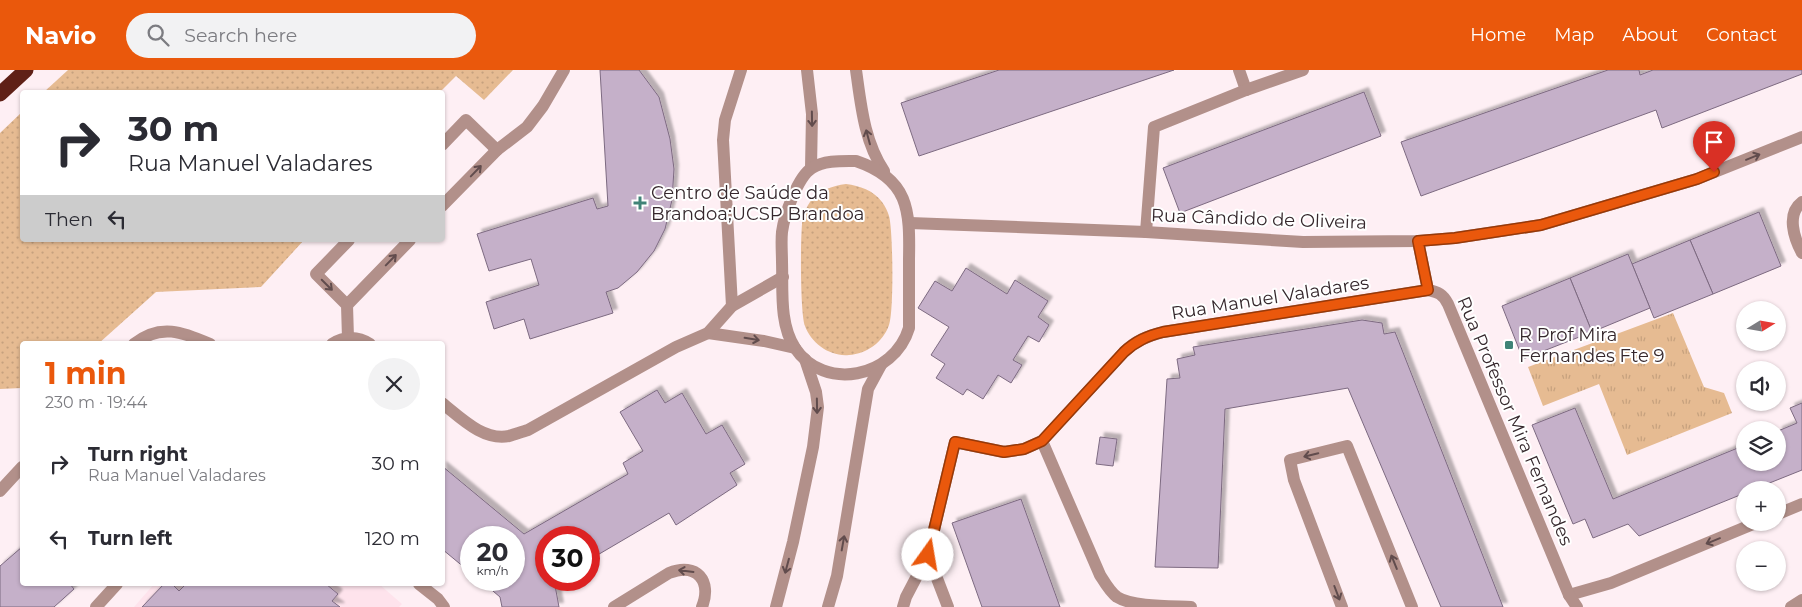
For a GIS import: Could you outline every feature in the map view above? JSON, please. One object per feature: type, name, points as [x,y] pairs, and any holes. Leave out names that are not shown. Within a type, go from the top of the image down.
[{"type":"highway","points":[[0,94],[26,70]]},
{"type":"street","points":[[445,203],[497,150],[526,127],[543,106],[564,70]]},
{"type":"street","points":[[732,306],[723,140],[725,120],[741,70]]},
{"type":"street","points":[[807,70],[812,114],[811,168]]},
{"type":"street","points":[[856,70],[867,139],[877,160],[900,193],[906,205],[910,222],[909,328],[900,348],[873,370],[860,374],[842,374],[826,371],[805,359],[795,348],[788,336],[784,317],[782,233],[787,211],[798,184],[811,168],[832,162],[856,161],[873,166],[890,180]]},
{"type":"street","points":[[1239,70],[1246,90]]},
{"type":"street","points":[[1146,232],[1154,127],[1246,90],[1303,70]]},
{"type":"street","points":[[445,142],[466,120],[497,150]]},
{"type":"street","name":"Rua Cândido de Oliveira","points":[[910,222],[1146,232],[1303,242],[1418,241],[1455,238],[1541,225],[1697,179],[1802,137]]},
{"type":"street","points":[[1802,202],[1798,205],[1793,217],[1794,231],[1802,253]]},
{"type":"street","points":[[1418,241],[1428,290]]},
{"type":"street","points":[[347,242],[316,274],[347,305],[348,338]]},
{"type":"street","points":[[347,305],[408,242]]},
{"type":"street","points":[[445,405],[480,431],[494,436],[507,436],[528,430],[676,347],[708,333],[732,306],[783,277]]},
{"type":"street","name":"Rua Manuel Valadares","points":[[903,607],[906,597],[928,555],[955,442],[1004,452],[1024,449],[1042,441],[1132,344],[1146,337],[1163,332],[1428,290]]},
{"type":"street","name":"Rua Professor Mira Fernandes","points":[[1428,290],[1437,291],[1444,296],[1448,304],[1567,601],[1577,607]]},
{"type":"street","points":[[138,341],[156,332],[170,331],[186,334],[203,341]]},
{"type":"street","points":[[708,333],[764,341],[795,348]]},
{"type":"street","points":[[340,341],[348,338],[358,338],[364,341]]},
{"type":"street","points":[[776,607],[793,542],[814,439],[818,407],[805,359]]},
{"type":"street","points":[[828,607],[837,576],[868,389],[881,365]]},
{"type":"street","points":[[1042,441],[1100,576],[1108,588],[1118,597],[1130,602],[1191,607]]},
{"type":"street","points":[[1342,607],[1294,480],[1290,460],[1347,446],[1412,607]]},
{"type":"street","points":[[0,491],[20,469]]},
{"type":"street","points":[[1786,511],[1802,504]]},
{"type":"street","points":[[1567,601],[1737,531]]},
{"type":"street","points":[[928,555],[948,607]]},
{"type":"street","points":[[614,607],[670,573],[678,569],[689,569],[696,573],[706,589],[702,607]]},
{"type":"street","points":[[96,607],[115,586]]},
{"type":"street","points":[[422,586],[438,599],[444,607]]},
{"type":"street","points":[[1791,607],[1802,600]]},
{"type":"shaded area","points":[[152,586],[381,586],[402,604],[399,607],[134,607]]},
{"type":"green space","points":[[68,70],[513,70],[484,100],[456,76],[442,90],[46,90]]},
{"type":"green space","points":[[20,114],[20,242],[302,242],[261,287],[156,292],[101,341],[20,341],[20,388],[0,389],[0,133]]},
{"type":"green space","points":[[846,184],[861,187],[870,192],[878,198],[887,211],[891,237],[892,289],[891,317],[883,337],[868,350],[856,354],[842,355],[822,348],[812,338],[805,326],[801,289],[801,237],[803,216],[810,202],[817,194],[826,189]]},
{"type":"green space","points":[[1673,313],[1704,387],[1724,393],[1732,413],[1627,455],[1599,384],[1543,406],[1528,367]]},
{"type":"building","name":"Centro de Saúde da Brandoa;UCSP Brandoa","points":[[600,70],[639,70],[659,97],[670,139],[674,169],[672,200],[665,229],[654,251],[637,272],[618,288],[606,292],[613,313],[530,339],[524,319],[494,329],[486,302],[539,285],[531,259],[489,271],[477,234],[593,198],[597,209],[608,206]]},
{"type":"building","points":[[999,70],[1174,70],[919,156],[901,103]]},
{"type":"building","points":[[1608,70],[1639,70],[1640,75],[1653,70],[1802,70],[1802,74],[1662,128],[1656,110],[1421,196],[1401,142]]},
{"type":"building","points":[[1364,92],[1381,136],[1180,213],[1163,168]]},
{"type":"building","points":[[1759,212],[1781,266],[1713,294],[1690,240]]},
{"type":"building","points":[[1690,240],[1713,294],[1654,318],[1632,264]]},
{"type":"building","points":[[1628,254],[1650,308],[1592,332],[1570,278]]},
{"type":"building","points":[[966,268],[1007,294],[1015,280],[1048,301],[1038,317],[1049,325],[1039,342],[1028,336],[1013,360],[1022,365],[1011,383],[998,375],[983,399],[967,389],[963,395],[936,378],[945,364],[931,355],[949,327],[918,308],[935,281],[952,291]]},
{"type":"building","points":[[1570,278],[1592,332],[1523,359],[1502,306]]},
{"type":"building","points":[[1362,320],[1382,323],[1384,334],[1395,332],[1503,607],[1441,607],[1348,388],[1225,409],[1218,568],[1155,567],[1167,379],[1180,378],[1177,359],[1195,355],[1193,347]]},
{"type":"building","points":[[657,390],[665,403],[682,393],[706,434],[722,425],[745,464],[730,473],[737,485],[676,525],[669,513],[600,554],[600,526],[538,526],[628,474],[623,463],[643,451],[620,412]]},
{"type":"building","points":[[1802,403],[1802,470],[1774,481],[1736,481],[1736,497],[1639,536],[1628,524],[1593,538],[1585,519],[1573,524],[1532,425],[1575,408],[1613,499],[1736,449],[1736,471],[1786,471],[1786,428],[1797,423],[1790,408]]},
{"type":"building","points":[[1100,437],[1117,439],[1113,466],[1096,464]]},
{"type":"building","points":[[445,468],[514,526],[460,526],[460,564],[445,551]]},
{"type":"building","points":[[1021,499],[1060,607],[982,607],[952,523]]},
{"type":"building","points":[[535,528],[535,591],[556,591],[559,607],[502,607],[500,597],[493,591],[525,591],[525,533]]},
{"type":"building","points":[[20,549],[20,586],[72,586],[74,589],[54,607],[0,607],[0,566]]},
{"type":"building","points":[[162,586],[174,586],[179,591],[184,586],[328,586],[338,594],[332,601],[340,607],[142,607]]},
{"type":"place","name":"Centro de Saúde da Brandoa;UCSP Brandoa","points":[[640,203]]},
{"type":"place","name":"R Prof Mira Fernandes Fte 9","points":[[1509,345]]},
{"type":"route","points":[[928,555],[955,442],[1004,452],[1024,449],[1042,441],[1124,352],[1132,344],[1146,337],[1163,332],[1428,290],[1418,241],[1455,238],[1541,225],[1697,179],[1714,172]]}]
